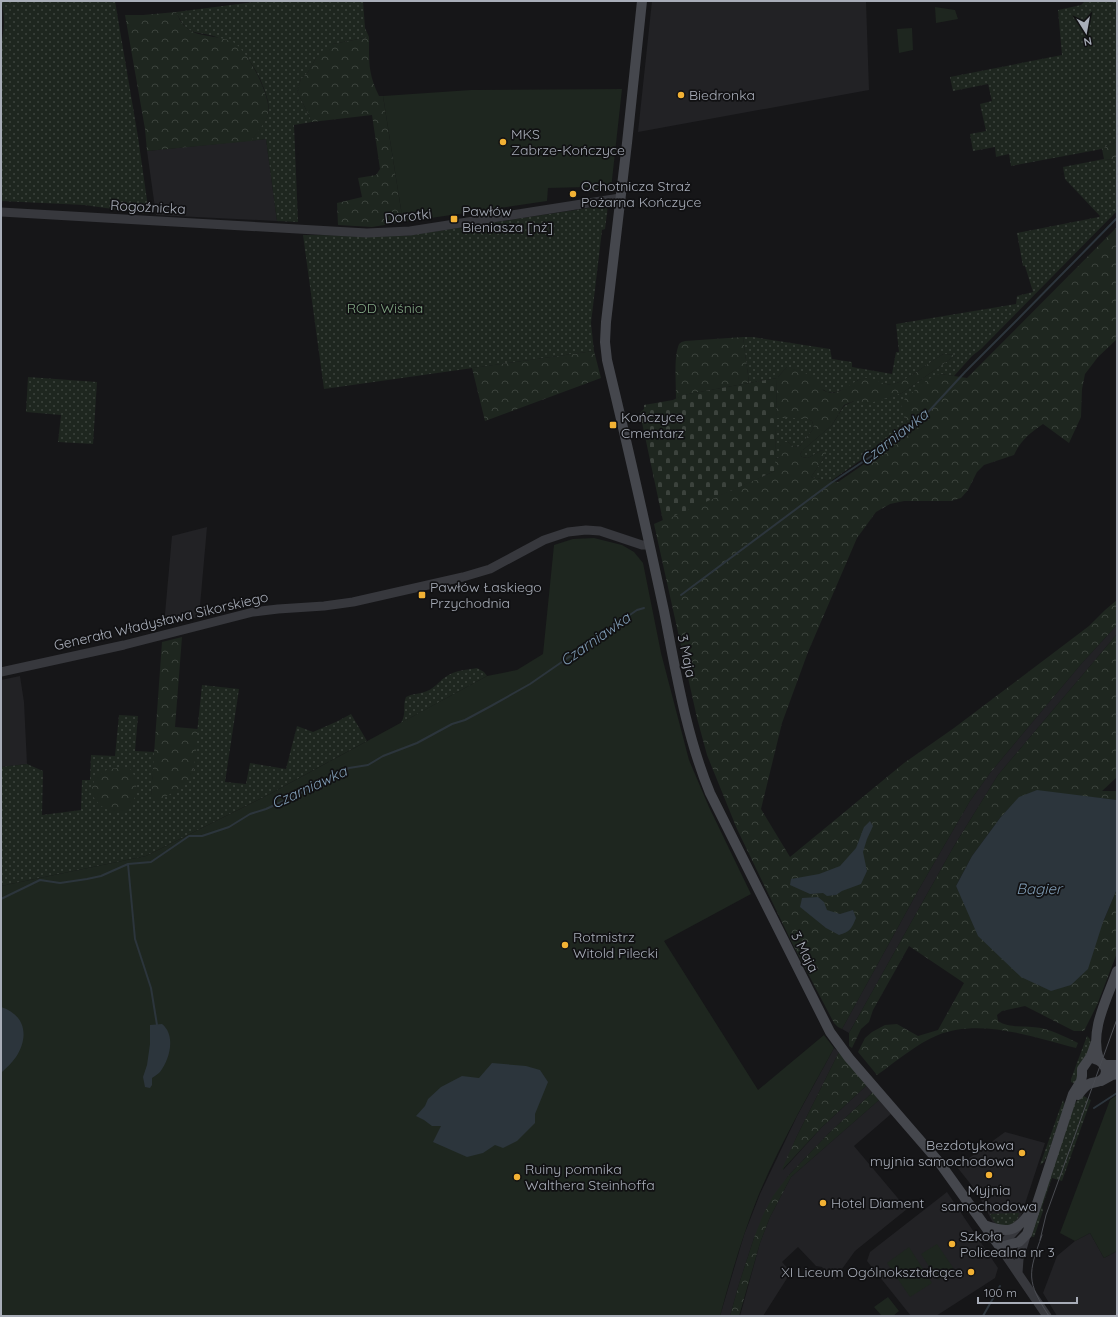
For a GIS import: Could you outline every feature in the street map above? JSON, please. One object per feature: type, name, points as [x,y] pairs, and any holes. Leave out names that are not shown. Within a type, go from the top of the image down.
[{"type":"main road","name":"3 Maja","points":[[642,1],[605,342],[607,360],[693,747],[710,793],[830,1032],[859,1069],[939,1162],[1000,1247]]},
{"type":"main road","points":[[1000,1247],[1019,1242],[1027,1234],[1038,1196],[1074,1091],[1080,1084],[1083,1065],[1089,1060],[1096,1042],[1100,1019],[1117,972]]},
{"type":"main road","points":[[1096,1042],[1101,1062],[1106,1073],[1096,1082]]},
{"type":"main road","points":[[1089,1060],[1095,1059],[1111,1066],[1117,1065]]},
{"type":"main road","points":[[1072,1100],[1086,1086],[1117,1074]]},
{"type":"main road","points":[[1082,1076],[1086,1080],[1096,1082]]},
{"type":"main road","points":[[984,1225],[994,1229],[1006,1230],[1018,1227],[1030,1212],[1038,1196]]},
{"type":"street","name":"Dorotki","points":[[294,230],[366,233],[405,231],[620,198]]},
{"type":"street","name":"Rogoźnicka","points":[[1,212],[294,230]]},
{"type":"street","name":"Generała Władysława Sikorskiego","points":[[1,672],[124,645],[253,612],[352,602],[451,580],[490,568],[544,540],[568,532],[586,530],[600,531],[642,545],[649,545]]},
{"type":"street","points":[[1000,1247],[1018,1227]]},
{"type":"street","points":[[1018,1273],[1019,1259],[1027,1234]]},
{"type":"street","name":"3 Maja","points":[[1000,1247],[1048,1316]]},
{"type":"shaded area","points":[[652,1],[866,1],[869,90],[638,132]]},
{"type":"shaded area","points":[[266,139],[277,221],[156,215],[147,151]]},
{"type":"shaded area","points":[[207,527],[199,617],[164,625],[172,536]]},
{"type":"shaded area","points":[[1117,625],[1117,634],[998,775],[954,846],[849,1033],[842,1029],[919,889],[970,801],[990,773],[1015,743],[1082,663]]},
{"type":"shaded area","points":[[20,676],[24,702],[27,764],[1,767],[1,680]]},
{"type":"shaded area","points":[[834,1048],[839,1052],[796,1138],[783,1170],[822,1127],[867,1085],[873,1092],[829,1133],[788,1176],[754,1238],[730,1316],[720,1316],[744,1235],[760,1194],[797,1116]]},
{"type":"shaded area","points":[[879,1100],[891,1114],[854,1146],[907,1209],[855,1251],[834,1280],[822,1267],[816,1266],[798,1247],[782,1262],[791,1272],[763,1316],[740,1316],[760,1243],[770,1217],[791,1177]]},
{"type":"shaded area","points":[[1005,1132],[1045,1143],[1020,1219],[1014,1226],[998,1227],[992,1221],[977,1192],[957,1167]]},
{"type":"shaded area","points":[[947,1192],[998,1268],[995,1278],[936,1316],[911,1316],[867,1261],[870,1252]]},
{"type":"shaded area","points":[[1090,1233],[1104,1258],[1117,1251],[1117,1316],[1057,1316],[1043,1293],[1057,1256],[1075,1241]]},
{"type":"green space","points":[[1,1],[115,1],[138,137],[149,214],[84,205],[1,201],[1,43],[4,22]]},
{"type":"green space","points":[[262,1],[363,1],[365,28],[369,37],[333,44],[316,58],[308,72],[301,79],[297,91],[312,122],[294,125],[298,222],[277,221],[266,139],[251,141],[267,118],[269,109],[262,83],[253,65],[244,54],[230,43],[213,36],[190,30],[181,21],[176,12]]},
{"type":"green space","points":[[1083,1],[1117,1],[1117,142],[1102,149],[1011,166],[1009,154],[996,157],[995,147],[973,151],[970,134],[986,131],[980,104],[992,101],[988,84],[953,91],[950,77],[1062,55],[1058,10],[1081,5],[1084,2]]},
{"type":"green space","points":[[935,7],[955,10],[958,19],[936,23]]},
{"type":"green space","points":[[176,12],[181,22],[192,32],[227,40],[239,46],[252,64],[263,87],[269,108],[267,118],[251,141],[147,151],[145,129],[125,15]]},
{"type":"green space","points":[[912,28],[913,50],[899,53],[897,29]]},
{"type":"green space","points":[[369,37],[369,61],[371,74],[379,96],[383,96],[403,222],[372,227],[338,225],[337,203],[362,197],[358,178],[376,175],[380,169],[372,115],[312,122],[297,91],[301,79],[308,72],[316,58],[324,49],[333,44]]},
{"type":"green space","name":"MKS Zabrze-Kończyce","points":[[622,89],[611,189],[589,192],[588,187],[548,188],[547,201],[403,222],[383,96],[471,90]]},
{"type":"green space","points":[[1117,142],[1117,162],[1114,160],[1104,159],[1102,149]]},
{"type":"green space","points":[[1104,159],[1114,160],[1117,162],[1117,211],[981,349],[972,356],[954,376],[941,374],[904,417],[909,426],[831,481],[811,477],[826,455],[822,450],[808,458],[802,457],[800,454],[832,425],[844,406],[854,401],[867,403],[902,393],[956,355],[943,354],[906,379],[892,385],[868,378],[858,380],[848,388],[836,392],[827,392],[787,367],[777,378],[749,383],[743,337],[753,337],[830,349],[832,359],[852,362],[852,367],[892,374],[896,352],[899,352],[896,324],[1016,304],[1017,296],[1033,292],[1025,266],[1023,266],[1017,233],[1099,217],[1100,216],[1065,179],[1063,167]]},
{"type":"green space","name":"ROD Wiśnia","points":[[608,205],[605,229],[602,230],[591,323],[594,351],[324,389],[303,235],[405,236]]},
{"type":"green space","points":[[1117,227],[1117,339],[1098,357],[1085,374],[1082,389],[1081,417],[1069,443],[1043,424],[1026,438],[1014,455],[984,465],[977,472],[968,490],[961,498],[951,501],[904,501],[890,504],[876,512],[857,538],[808,652],[782,723],[761,809],[790,857],[904,763],[954,728],[1089,626],[1117,600],[1117,625],[1082,663],[1015,743],[990,773],[970,801],[919,889],[842,1029],[834,1023],[793,945],[737,829],[707,755],[697,718],[654,524],[775,471],[775,459],[780,457],[780,446],[783,442],[788,442],[794,447],[800,446],[814,428],[812,421],[806,418],[776,418],[777,378],[787,367],[793,367],[815,378],[821,383],[823,390],[835,392],[857,381],[868,378],[891,385],[909,377],[944,354],[956,355],[902,393],[867,404],[860,401],[854,401],[844,405],[832,425],[800,454],[802,457],[808,458],[822,450],[826,452],[826,455],[811,477],[838,482],[912,431],[904,417],[901,405],[906,397],[933,376],[941,374],[967,378]]},
{"type":"green space","points":[[743,337],[749,383],[683,395],[676,399],[676,358],[680,343],[685,341]]},
{"type":"green space","points":[[594,351],[601,378],[485,421],[472,368]]},
{"type":"green space","points":[[28,377],[97,382],[93,444],[58,442],[61,415],[26,412]]},
{"type":"green space","points":[[777,378],[775,471],[663,521],[640,413],[644,409],[644,405],[673,400],[683,395]]},
{"type":"green space","points":[[776,418],[806,418],[812,421],[814,428],[800,446],[794,447],[788,442],[780,446],[780,457],[775,459]]},
{"type":"green space","points":[[594,538],[622,545],[634,552],[643,563],[661,653],[689,760],[709,807],[751,894],[664,941],[758,1090],[824,1035],[834,1048],[785,1138],[767,1175],[748,1224],[728,1285],[720,1316],[1,1316],[1,886],[146,856],[266,796],[487,676],[517,670],[543,654],[554,545],[573,539]]},
{"type":"green space","points":[[1117,634],[1117,777],[1102,791],[1117,791],[1117,800],[1089,797],[1020,797],[1000,818],[972,856],[956,886],[962,898],[1103,922],[1117,889],[1117,953],[1097,1005],[1084,1031],[1074,1031],[1025,1006],[1002,1011],[997,1015],[998,1021],[1008,1025],[1036,1027],[1060,1034],[1078,1043],[1076,1048],[1007,1031],[971,1028],[954,1030],[938,1035],[922,1043],[877,1075],[858,1052],[865,1038],[872,1032],[885,1025],[897,1024],[918,1036],[938,1030],[964,983],[909,946],[873,1010],[869,1022],[861,1029],[852,1048],[849,1046],[849,1033],[954,846],[998,775]]},
{"type":"green space","points":[[182,637],[175,727],[198,729],[194,769],[189,782],[176,791],[157,801],[154,801],[151,796],[162,642]]},
{"type":"green space","points":[[477,668],[484,672],[487,676],[401,723],[404,716],[404,704],[406,697],[430,690],[454,672]]},
{"type":"green space","points":[[202,685],[239,689],[225,782],[246,784],[250,763],[286,769],[297,726],[313,732],[351,714],[367,741],[266,796],[146,856],[1,886],[1,767],[27,764],[43,771],[42,815],[81,810],[82,780],[90,780],[91,755],[115,756],[119,715],[138,716],[135,751],[155,752],[151,796],[193,772]]},
{"type":"green space","points":[[129,767],[135,777],[137,793],[130,807],[124,811],[112,812],[101,806],[94,798],[92,788],[95,777],[108,769]]},
{"type":"green space","points":[[1087,1036],[1090,1039],[1091,1045],[1075,1084],[1071,1082],[1071,1079]]},
{"type":"green space","points":[[839,1052],[867,1085],[822,1127],[781,1171],[796,1138]]},
{"type":"green space","points":[[873,1092],[879,1100],[791,1177],[770,1217],[760,1243],[739,1316],[730,1316],[754,1238],[762,1217],[773,1196],[788,1176],[829,1133]]},
{"type":"green space","points":[[1082,1095],[1091,1100],[1062,1181],[1052,1178],[1034,1237],[1028,1236],[1071,1113],[1075,1103]]},
{"type":"green space","points":[[1117,1095],[1117,1251],[1104,1258],[1090,1233],[1075,1241],[1060,1233],[1110,1100]]},
{"type":"green space","points":[[1063,1100],[1065,1104],[1047,1156],[1044,1162],[1040,1165]]},
{"type":"green space","points":[[1019,1213],[1018,1218],[1010,1226],[997,1224],[990,1214]]},
{"type":"green space","points":[[937,1244],[954,1269],[938,1280],[921,1254]]},
{"type":"green space","points":[[909,1247],[932,1283],[910,1297],[887,1263]]},
{"type":"green space","points":[[888,1297],[899,1311],[893,1316],[882,1316],[874,1307]]},
{"type":"water","name":"Bagier","points":[[1037,790],[1117,800],[1117,889],[1103,922],[1088,969],[1071,985],[1051,991],[1021,977],[978,936],[956,886],[972,856],[1000,818],[1019,797]]},
{"type":"water","points":[[870,821],[873,826],[863,852],[867,871],[861,884],[842,891],[836,895],[827,896],[823,893],[810,894],[790,885],[791,879],[819,874],[840,866],[856,848],[864,827]]},
{"type":"water","points":[[818,897],[824,902],[827,910],[840,914],[853,910],[856,918],[850,929],[839,935],[826,928],[800,907],[802,898]]},
{"type":"water","points":[[1,1007],[16,1015],[23,1028],[24,1034],[23,1042],[16,1057],[1,1073]]},
{"type":"water","points":[[162,1024],[169,1034],[169,1054],[164,1067],[152,1078],[152,1085],[150,1088],[145,1087],[143,1077],[147,1065],[150,1044],[150,1025]]},
{"type":"water","points":[[492,1063],[526,1066],[540,1070],[548,1082],[535,1114],[535,1123],[517,1141],[503,1148],[495,1145],[483,1153],[467,1157],[433,1142],[441,1126],[432,1126],[416,1116],[425,1106],[428,1099],[441,1087],[462,1076],[479,1078]]},
{"type":"waterway","name":"Czarniawka","points":[[681,595],[831,483],[885,447],[891,440],[919,421],[965,372],[1117,218]]},
{"type":"waterway","name":"Czarniawka","points":[[1,899],[40,880],[60,883],[87,879],[101,876],[128,864],[151,862],[189,836],[202,836],[229,827],[250,814],[266,809],[301,793],[349,768],[368,765],[383,756],[417,743],[452,724],[465,720],[530,684],[637,610],[644,608]]},
{"type":"waterway","points":[[128,864],[135,939],[151,988],[157,1025]]},
{"type":"waterway","points":[[1094,1108],[1117,1093]]},
{"type":"waterway","points":[[983,1316],[1000,1286]]},
{"type":"tram line","points":[[1040,1240],[1046,1215],[1117,1019]]},
{"type":"tram line","points":[[1042,1235],[1034,1259],[1032,1277],[1036,1294],[1049,1316]]},
{"type":"place","name":"Biedronka","points":[[681,95]]},
{"type":"place","name":"MKS Zabrze-Kończyce","points":[[503,142]]},
{"type":"place","name":"Ochotnicza Straż Pożarna Kończyce","points":[[573,194]]},
{"type":"place","name":"Pawłów Bieniasza [nż]","points":[[454,219]]},
{"type":"place","name":"Kończyce Cmentarz","points":[[613,425]]},
{"type":"place","name":"Pawłów Łaskiego Przychodnia","points":[[422,595]]},
{"type":"place","name":"Rotmistrz Witold Pilecki","points":[[565,945]]},
{"type":"place","name":"Bezdotykowa myjnia samochodowa","points":[[1022,1153]]},
{"type":"place","name":"Myjnia samochodowa","points":[[989,1175]]},
{"type":"place","name":"Ruiny pomnika Walthera Steinhoffa","points":[[517,1177]]},
{"type":"place","name":"Hotel Diament","points":[[823,1203]]},
{"type":"place","name":"Szkoła Policealna nr 3","points":[[952,1244]]},
{"type":"place","name":"XI Liceum Ogólnokształcące","points":[[971,1272]]}]
